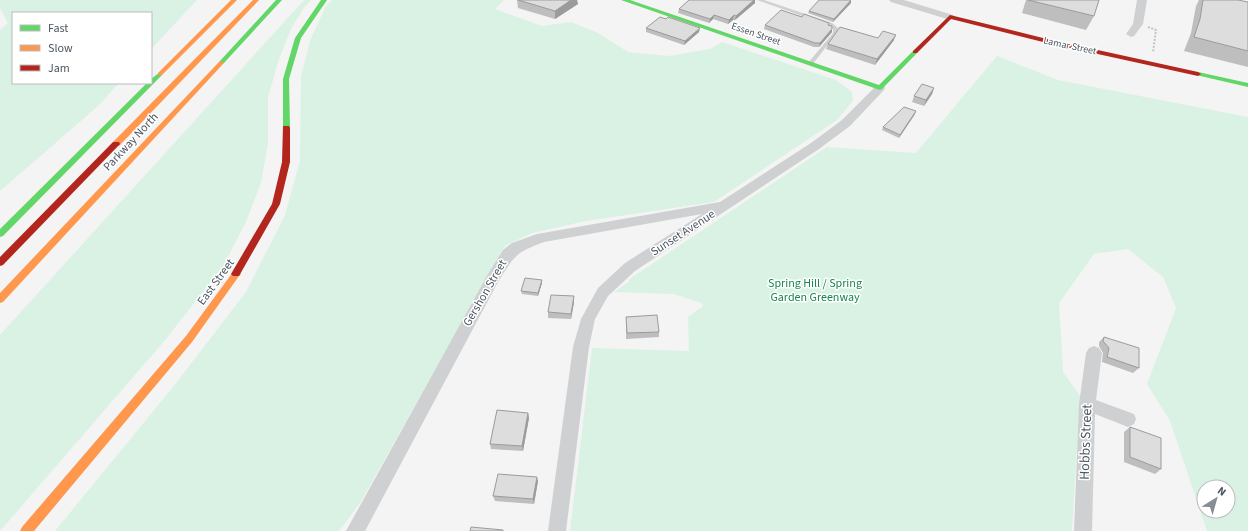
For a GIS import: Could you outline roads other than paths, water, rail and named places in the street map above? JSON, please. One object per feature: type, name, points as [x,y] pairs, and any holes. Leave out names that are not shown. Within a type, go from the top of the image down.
[{"type":"main road","points":[[152,82],[234,0]]},
{"type":"main road","points":[[0,263],[256,0]]},
{"type":"main road","name":"Parkway North","points":[[0,299],[279,0]]},
{"type":"main road","name":"East Street","points":[[26,531],[189,339],[242,268],[276,204],[286,162],[286,79],[298,38],[324,0]]},
{"type":"main road","name":"Essen Street","points":[[624,0],[880,88]]},
{"type":"main road","points":[[202,84],[225,72],[283,9]]},
{"type":"main road","name":"Lamar Street","points":[[950,17],[1043,40],[1248,85]]},
{"type":"main road","name":"Sunset Avenue","points":[[880,88],[950,17]]},
{"type":"main road","points":[[0,234],[150,84]]},
{"type":"street","name":"Lamar Street","points":[[894,0],[950,17]]},
{"type":"street","points":[[1131,34],[1138,24],[1142,0]]},
{"type":"street","name":"Sunset Avenue","points":[[557,531],[581,348],[588,319],[603,292],[630,267],[727,205],[815,146],[846,123],[880,88]]},
{"type":"street","name":"Gershon Street","points":[[355,531],[492,278],[508,254],[517,247],[542,237],[727,205]]},
{"type":"street","name":"Hobbs Street","points":[[1083,531],[1087,404],[1094,353]]},
{"type":"street","points":[[1087,404],[1128,419]]},
{"type":"lane","points":[[759,0],[819,20],[836,28],[835,33],[810,64]]},
{"type":"park label","name":"Spring Hill / Spring Garden Greenway","points":[[815,290]]}]
